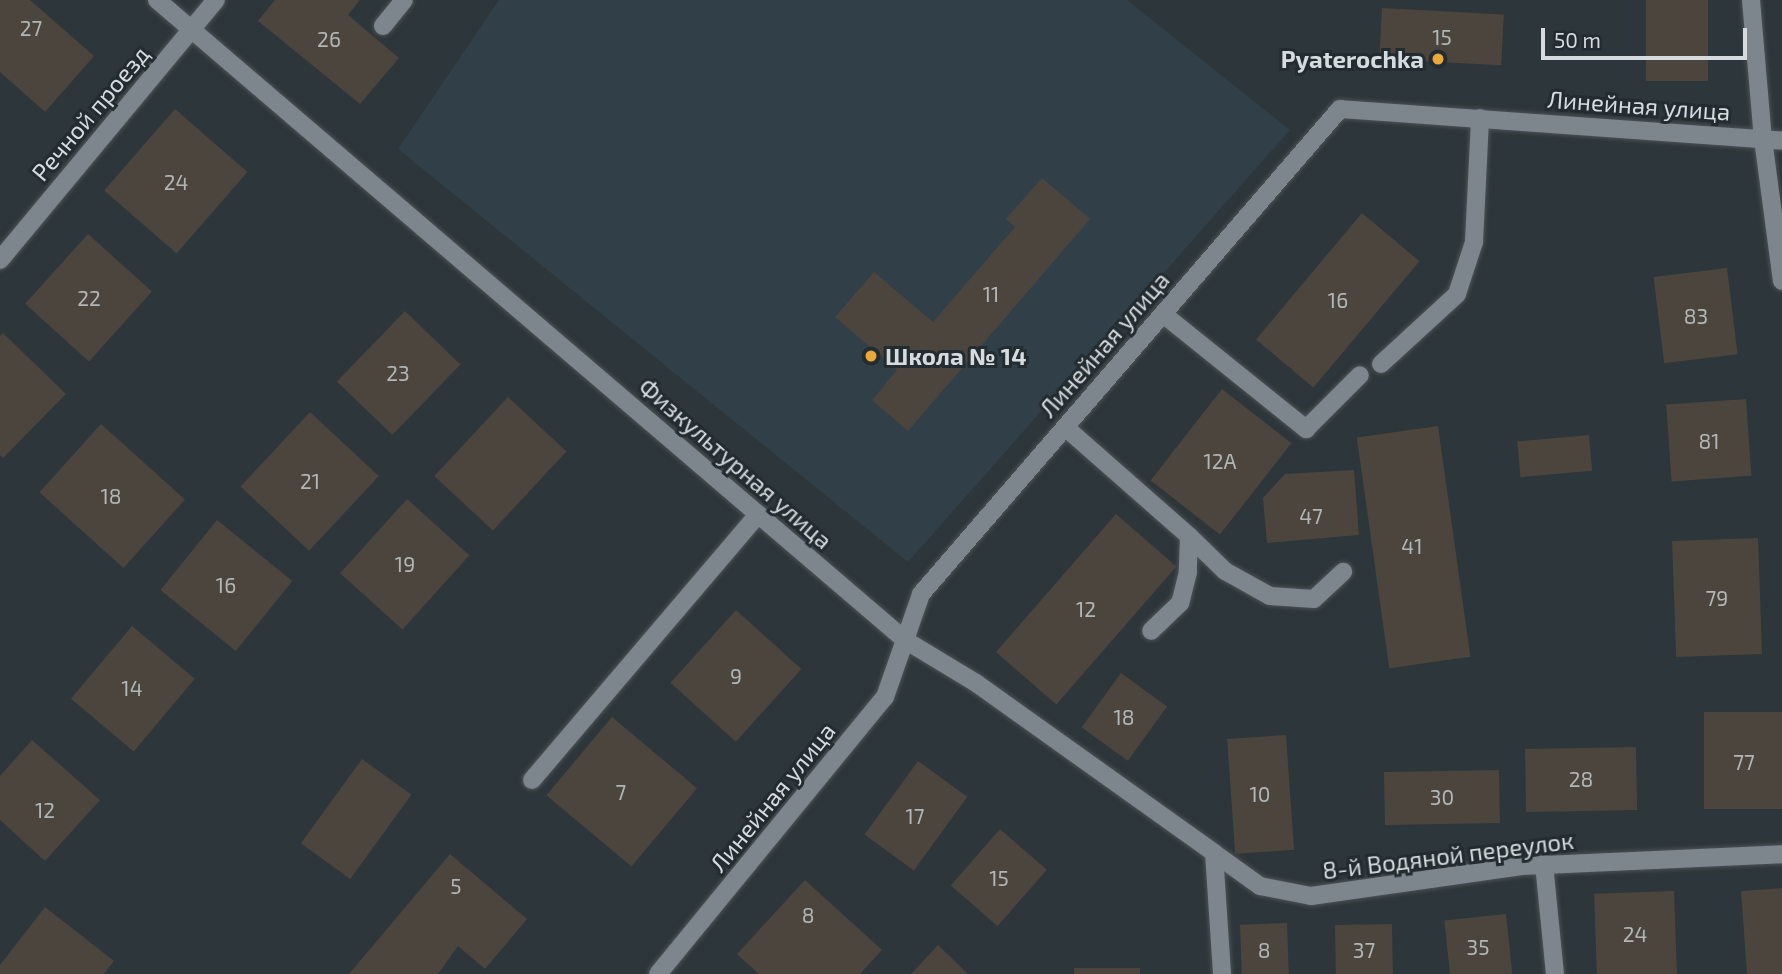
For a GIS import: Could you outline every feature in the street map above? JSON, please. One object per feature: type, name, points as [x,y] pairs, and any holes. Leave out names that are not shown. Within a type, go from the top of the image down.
[{"type":"street","name":"Физкультурная улица","points":[[157,0],[905,640],[976,683],[1214,853]]},
{"type":"street","name":"Речной проезд","points":[[0,260],[216,0]]},
{"type":"street","points":[[383,26],[404,0]]},
{"type":"street","points":[[1751,0],[1763,139],[1782,281]]},
{"type":"street","name":"Линейная улица","points":[[659,974],[885,697],[921,594],[1340,109],[1782,141]]},
{"type":"street","points":[[1381,364],[1457,294],[1474,242],[1480,118]]},
{"type":"street","points":[[1163,314],[1306,429],[1360,374]]},
{"type":"street","points":[[1065,427],[1189,536],[1224,571],[1270,596],[1314,599],[1343,572]]},
{"type":"street","points":[[532,780],[758,514]]},
{"type":"street","points":[[1151,631],[1180,603],[1188,572],[1189,536]]},
{"type":"street","points":[[1214,853],[1222,974]]},
{"type":"street","name":"8-й Водяной переулок","points":[[1214,853],[1261,886],[1311,896],[1544,864],[1782,854]]},
{"type":"street","points":[[1544,864],[1555,974]]},
{"type":"shaded area","name":"Школа № 14","points":[[499,0],[1127,0],[1290,130],[908,562],[398,149]]},
{"type":"building","points":[[0,0],[30,0],[94,56],[45,112],[0,72]]},
{"type":"building","points":[[275,0],[360,0],[348,15],[399,58],[360,104],[258,21]]},
{"type":"building","points":[[1646,0],[1708,0],[1708,81],[1646,81]]},
{"type":"building","points":[[1382,8],[1504,14],[1501,65],[1379,59]]},
{"type":"building","points":[[175,109],[247,172],[177,253],[104,191]]},
{"type":"building","points":[[1042,178],[1090,219],[908,431],[872,400],[897,370],[835,317],[874,272],[933,322],[1015,227],[1006,219]]},
{"type":"building","points":[[1362,213],[1419,261],[1313,388],[1256,339]]},
{"type":"building","points":[[88,234],[152,292],[89,361],[25,304]]},
{"type":"building","points":[[1727,268],[1738,354],[1664,363],[1654,277]]},
{"type":"building","points":[[405,311],[460,364],[392,435],[337,381]]},
{"type":"building","points":[[3,333],[66,394],[3,458],[0,455],[0,336]]},
{"type":"building","points":[[1222,389],[1291,443],[1220,535],[1151,480]]},
{"type":"building","points":[[508,397],[567,452],[493,531],[434,476]]},
{"type":"building","points":[[1746,399],[1751,476],[1672,481],[1666,405]]},
{"type":"building","points":[[310,412],[379,476],[309,551],[240,487]]},
{"type":"building","points":[[101,424],[185,500],[123,568],[39,492]]},
{"type":"building","points":[[1438,426],[1470,657],[1389,668],[1357,437]]},
{"type":"building","points":[[1589,435],[1592,471],[1520,477],[1517,441]]},
{"type":"building","points":[[1354,470],[1359,535],[1267,543],[1263,498],[1285,474]]},
{"type":"building","points":[[407,499],[469,555],[403,630],[340,573]]},
{"type":"building","points":[[1116,514],[1176,566],[1056,705],[996,652]]},
{"type":"building","points":[[217,520],[292,581],[236,651],[160,590]]},
{"type":"building","points":[[1758,538],[1762,654],[1676,657],[1672,541]]},
{"type":"building","points":[[736,610],[801,669],[736,742],[670,683]]},
{"type":"building","points":[[132,626],[195,679],[134,751],[71,699]]},
{"type":"building","points":[[1121,673],[1167,707],[1128,761],[1082,727]]},
{"type":"building","points":[[1704,712],[1782,712],[1782,809],[1704,809]]},
{"type":"building","points":[[612,717],[697,788],[631,866],[546,795]]},
{"type":"building","points":[[1286,735],[1294,850],[1235,854],[1227,739]]},
{"type":"building","points":[[32,740],[100,800],[45,861],[0,820],[0,776]]},
{"type":"building","points":[[1636,747],[1637,810],[1526,812],[1525,749]]},
{"type":"building","points":[[362,759],[411,795],[350,879],[301,843]]},
{"type":"building","points":[[918,761],[967,797],[914,870],[865,835]]},
{"type":"building","points":[[1499,770],[1500,823],[1385,825],[1384,772]]},
{"type":"building","points":[[1000,829],[1047,870],[998,926],[951,886]]},
{"type":"building","points":[[450,854],[527,919],[485,969],[458,946],[438,974],[349,974]]},
{"type":"building","points":[[805,880],[882,950],[860,974],[759,974],[737,954]]},
{"type":"building","points":[[1782,888],[1782,974],[1747,974],[1741,891]]},
{"type":"building","points":[[1674,891],[1677,974],[1597,974],[1594,894]]},
{"type":"building","points":[[45,907],[114,961],[104,974],[0,974],[0,965]]},
{"type":"building","points":[[1506,914],[1512,974],[1450,974],[1444,920]]},
{"type":"building","points":[[1287,923],[1289,974],[1242,974],[1240,925]]},
{"type":"building","points":[[1392,924],[1393,974],[1336,974],[1335,925]]},
{"type":"building","points":[[938,945],[968,974],[911,974]]},
{"type":"building","points":[[1074,968],[1140,968],[1140,974],[1074,974]]},
{"type":"place","name":"Pyaterochka","points":[[1438,59]]},
{"type":"place","name":"Школа № 14","points":[[871,356]]}]
